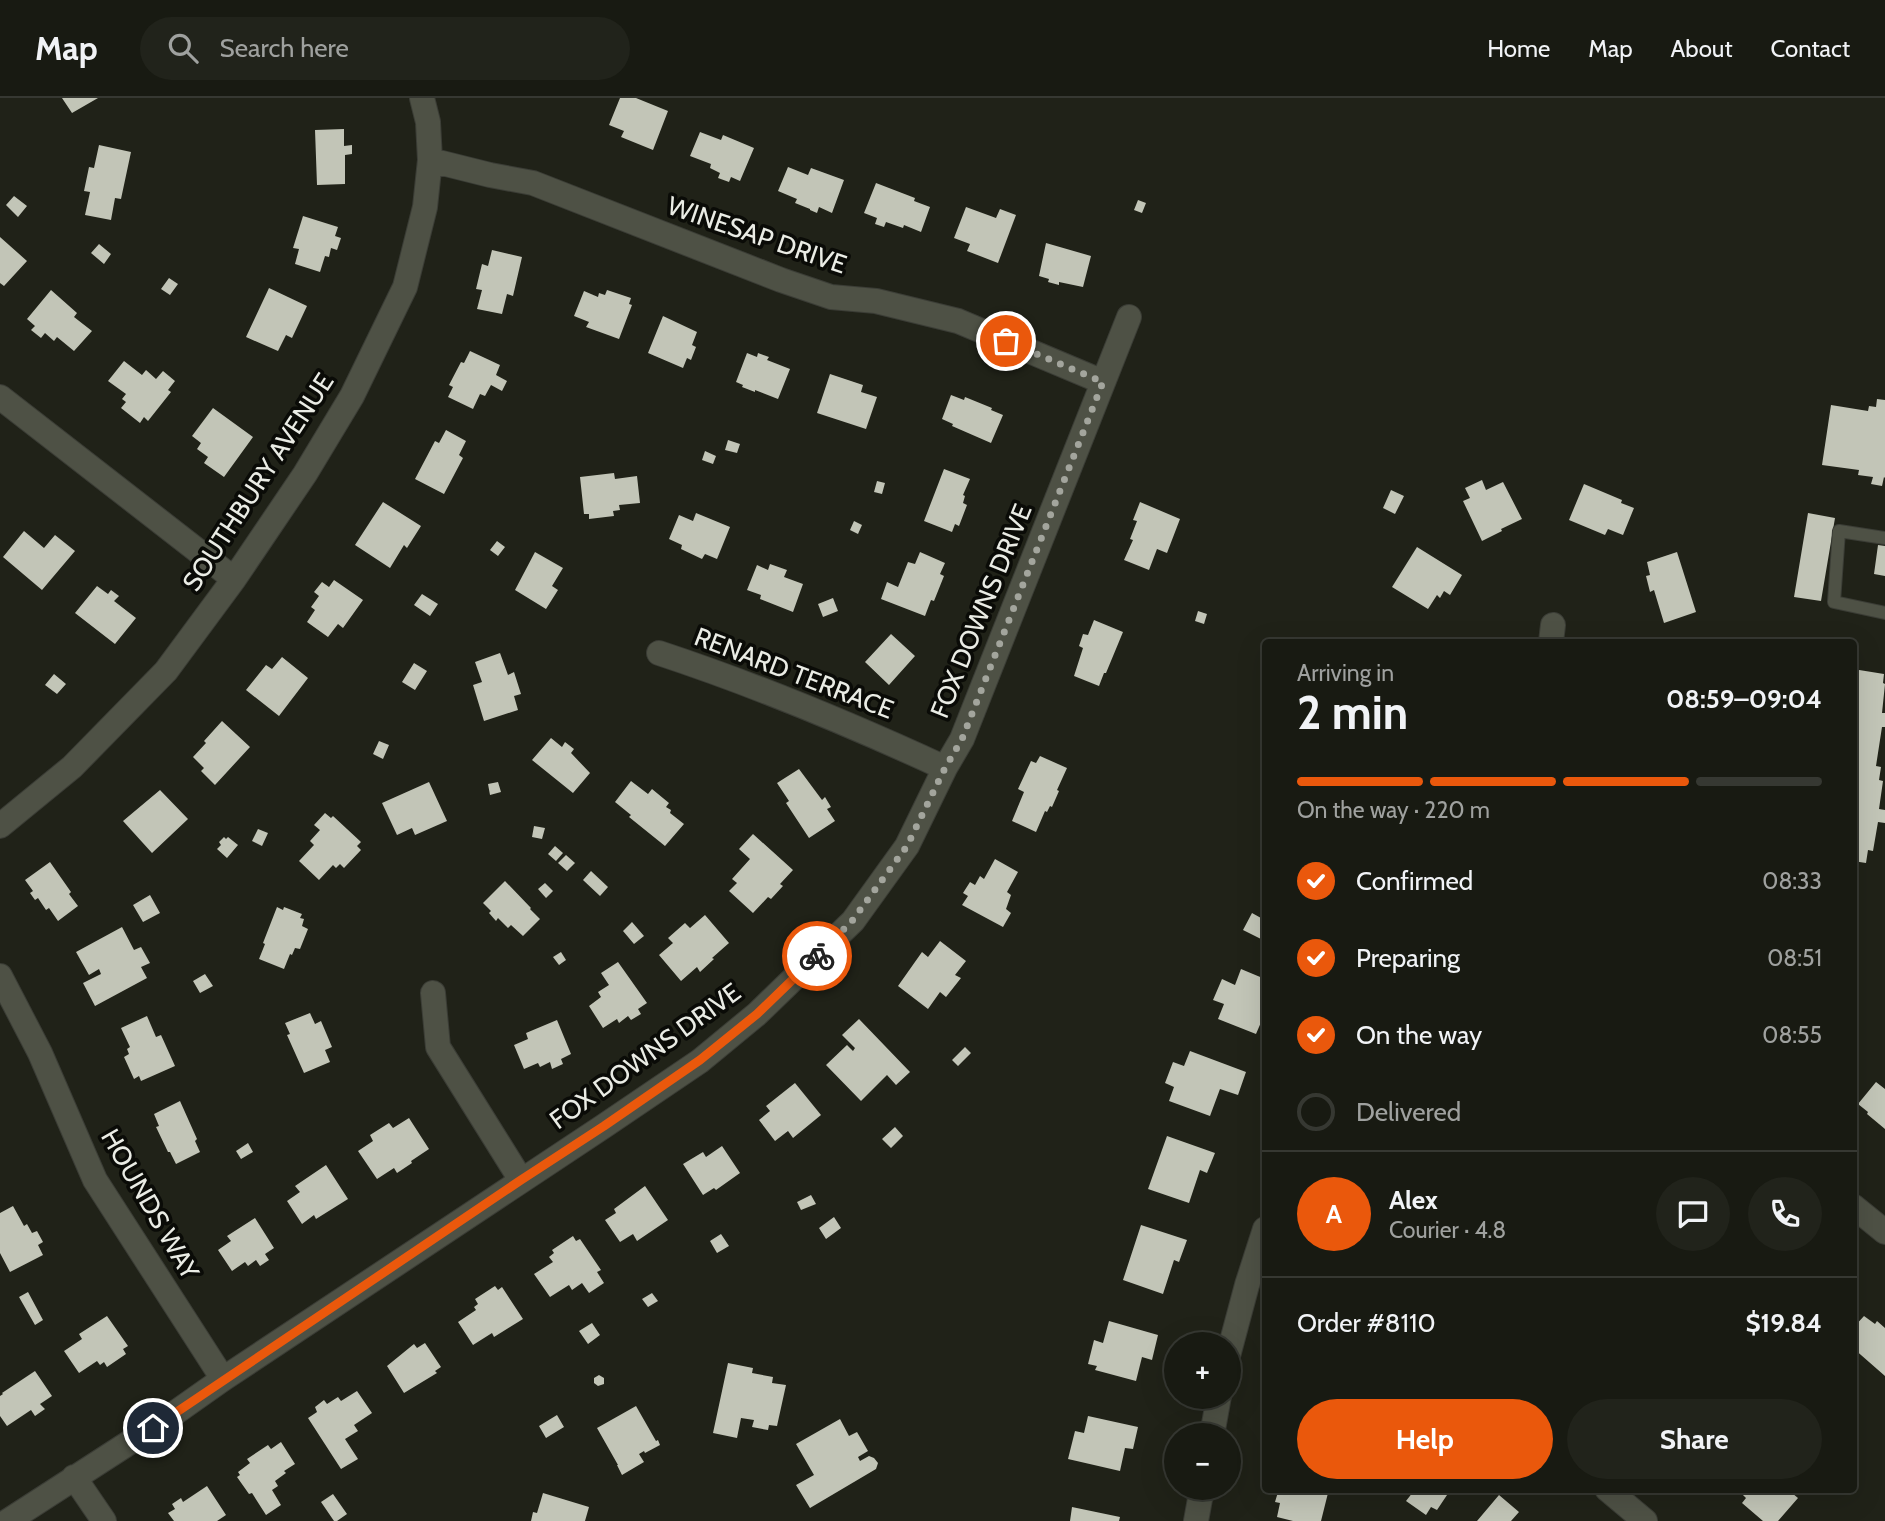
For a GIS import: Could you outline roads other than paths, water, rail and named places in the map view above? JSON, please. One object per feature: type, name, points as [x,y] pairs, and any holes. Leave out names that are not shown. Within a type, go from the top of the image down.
[{"type":"street","name":"SOUTHBURY AVENUE","points":[[0,826],[72,767],[166,671],[234,579],[305,474],[352,396],[405,287],[425,207],[430,160],[428,122],[422,98]]},
{"type":"street","name":"WINESAP DRIVE","points":[[430,160],[533,183],[831,297],[876,301],[958,321],[1103,382]]},
{"type":"street","name":"FOX DOWNS DRIVE","points":[[8,1521],[172,1415],[700,1060],[767,1004],[852,921],[907,846],[962,739],[1129,317]]},
{"type":"street","points":[[0,397],[234,579]]},
{"type":"street","name":"RENARD TERRACE","points":[[659,653],[712,670],[945,768]]},
{"type":"street","name":"HOUNDS WAY","points":[[0,976],[40,1053],[96,1180],[223,1379]]},
{"type":"street","points":[[433,993],[438,1047],[521,1180]]},
{"type":"street","points":[[1857,1209],[1885,1232]]},
{"type":"street","points":[[1238,1332],[1256,1288],[1262,1249]]},
{"type":"street","points":[[74,1477],[104,1521]]},
{"type":"street","points":[[1612,1493],[1645,1521]]},
{"type":"street","points":[[1196,1521],[1200,1500]]},
{"type":"lane","points":[[1885,538],[1839,531],[1834,602],[1885,612]]}]
